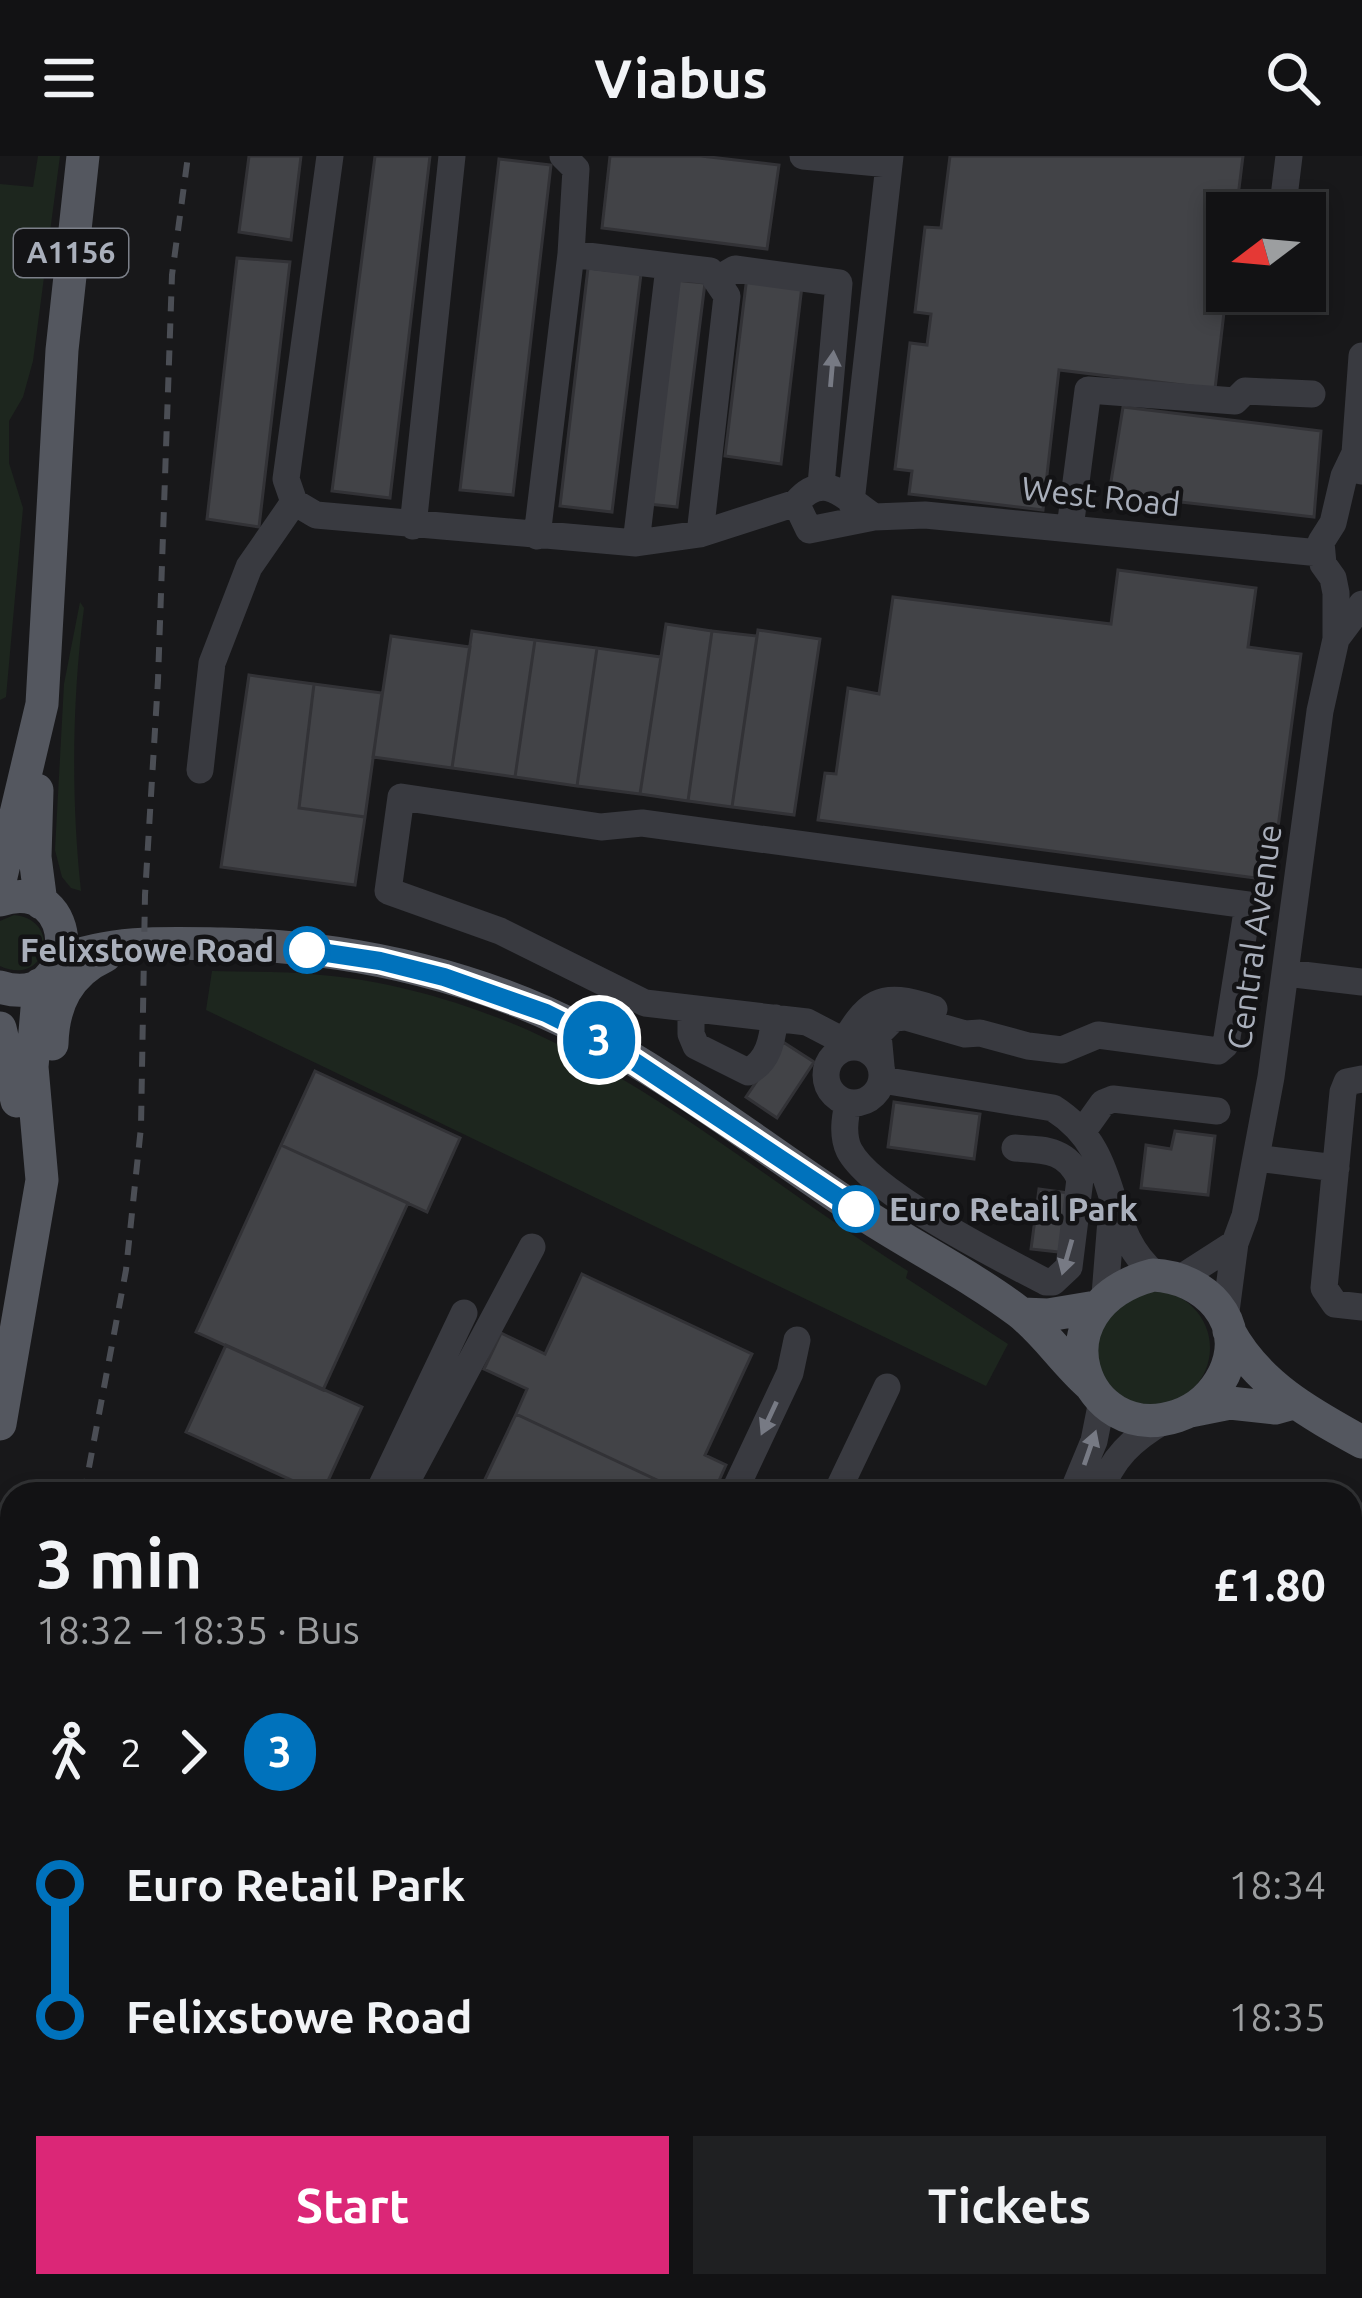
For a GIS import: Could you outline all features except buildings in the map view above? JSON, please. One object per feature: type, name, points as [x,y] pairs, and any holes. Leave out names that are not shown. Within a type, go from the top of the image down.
[{"type":"main road","name":"A1156","points":[[45,906],[35,856],[39,728],[62,350],[83,156]]},
{"type":"main road","name":"A1156","points":[[0,881],[39,728]]},
{"type":"main road","points":[[0,900],[26,897],[101,932],[169,943]]},
{"type":"main road","points":[[42,1180],[32,1066],[63,933],[45,906]]},
{"type":"main road","points":[[0,987],[25,990],[87,950],[169,943],[255,945],[380,961],[444,977],[546,1013],[608,1044],[1022,1314],[1095,1392],[1123,1414],[1177,1415],[1230,1403],[1275,1408],[1293,1403]]},
{"type":"main road","points":[[0,1424],[42,1180],[52,1034],[59,1004],[69,981],[81,969],[129,946]]},
{"type":"main road","points":[[0,1028],[20,1119],[19,1325]]},
{"type":"main road","points":[[1022,1314],[1048,1315],[1101,1301],[1127,1282],[1168,1277],[1210,1294],[1247,1359],[1293,1403],[1362,1442]]},
{"type":"main road","points":[[1095,1392],[1082,1345],[1101,1301]]},
{"type":"main road","points":[[1177,1415],[1210,1395],[1225,1373],[1230,1353],[1227,1325]]},
{"type":"street","points":[[330,156],[286,479],[294,502],[316,515],[636,543],[700,534],[796,503],[807,490],[821,485],[862,509]]},
{"type":"street","points":[[413,526],[452,156]]},
{"type":"street","points":[[537,536],[572,254],[576,169],[563,156]]},
{"type":"street","points":[[802,156],[890,160],[862,509]]},
{"type":"street","points":[[1285,192],[1289,156]]},
{"type":"street","points":[[572,254],[710,272],[727,296],[700,534]]},
{"type":"street","points":[[636,543],[669,267]]},
{"type":"street","points":[[716,280],[735,269],[839,283],[821,485]]},
{"type":"street","name":"Central Avenue","points":[[1227,1325],[1235,1243],[1256,1158],[1320,711],[1336,639],[1337,601],[1321,542],[1333,523],[1344,476],[1359,464],[1362,356]]},
{"type":"street","points":[[1070,528],[1088,390],[1234,401],[1245,391],[1312,394]]},
{"type":"street","points":[[200,770],[212,663],[249,567],[294,502]]},
{"type":"street","name":"West Road","points":[[796,503],[809,530],[862,509],[1070,528],[1326,565]]},
{"type":"street","points":[[1333,523],[1362,515]]},
{"type":"street","points":[[1326,565],[1349,586],[1362,586]]},
{"type":"street","name":"Central Avenue","points":[[1336,639],[1362,604]]},
{"type":"street","points":[[881,1073],[871,1053],[842,1051],[813,1023],[645,1003],[500,931],[388,891],[401,797],[602,827],[641,823],[1248,905],[1226,1044],[1219,1051],[1098,1035],[1062,1050],[964,1034],[916,1018],[894,1018],[876,1040],[881,1073],[866,1101],[848,1103],[832,1093],[826,1075],[842,1051],[866,1013],[891,998],[968,1022],[980,1033]]},
{"type":"street","points":[[1286,973],[1362,982]]},
{"type":"street","points":[[692,1011],[691,1034],[696,1046],[748,1072],[771,1045],[781,1020]]},
{"type":"street","points":[[881,1073],[1053,1108],[1083,1131],[1103,1163],[1138,1257],[1168,1277],[1235,1243]]},
{"type":"street","points":[[1362,1079],[1347,1082],[1342,1093],[1325,1294],[1335,1304],[1362,1307]]},
{"type":"street","points":[[1083,1131],[1103,1103],[1113,1099],[1217,1111]]},
{"type":"street","points":[[848,1103],[844,1120],[848,1149],[865,1170],[916,1208],[1046,1282],[1063,1276],[1069,1267],[1080,1190],[1077,1171],[1052,1151],[1015,1148]]},
{"type":"street","points":[[1256,1158],[1336,1168]]},
{"type":"street","points":[[1101,1301],[1112,1197]]},
{"type":"street","points":[[406,1482],[532,1247]]},
{"type":"street","points":[[384,1482],[464,1312]]},
{"type":"street","points":[[739,1482],[790,1373],[797,1340]]},
{"type":"street","points":[[842,1482],[887,1387]]},
{"type":"street","points":[[1077,1482],[1094,1441],[1095,1392]]},
{"type":"street","points":[[1104,1482],[1130,1443],[1177,1415]]},
{"type":"shaded area","points":[[38,156],[60,156],[33,361],[23,397],[9,421],[9,463],[23,508],[6,697],[0,700],[0,184],[33,187]]},
{"type":"shaded area","points":[[80,602],[84,608],[74,750],[81,891],[62,877],[55,850],[64,684]]},
{"type":"shaded area","points":[[14,915],[30,920],[44,939],[38,961],[29,968],[0,966],[0,921]]},
{"type":"shaded area","points":[[212,971],[307,974],[379,983],[467,1007],[549,1040],[687,1120],[908,1271],[906,1278],[1008,1344],[986,1386],[206,1010]]},
{"type":"shaded area","points":[[1153,1291],[1175,1295],[1194,1307],[1206,1326],[1210,1348],[1206,1370],[1194,1389],[1175,1401],[1153,1405],[1131,1401],[1112,1389],[1100,1370],[1096,1348],[1100,1326],[1112,1307],[1131,1295]]},
{"type":"railway","points":[[86,1482],[126,1270],[141,1127],[145,895],[158,680],[172,275],[188,156]]},
{"type":"bus line","name":"3","points":[[307,950],[444,977],[546,1013],[608,1044],[856,1209]]},
{"type":"place","name":"Felixstowe Road","points":[[307,950]]},
{"type":"place","name":"Euro Retail Park","points":[[856,1209]]}]
